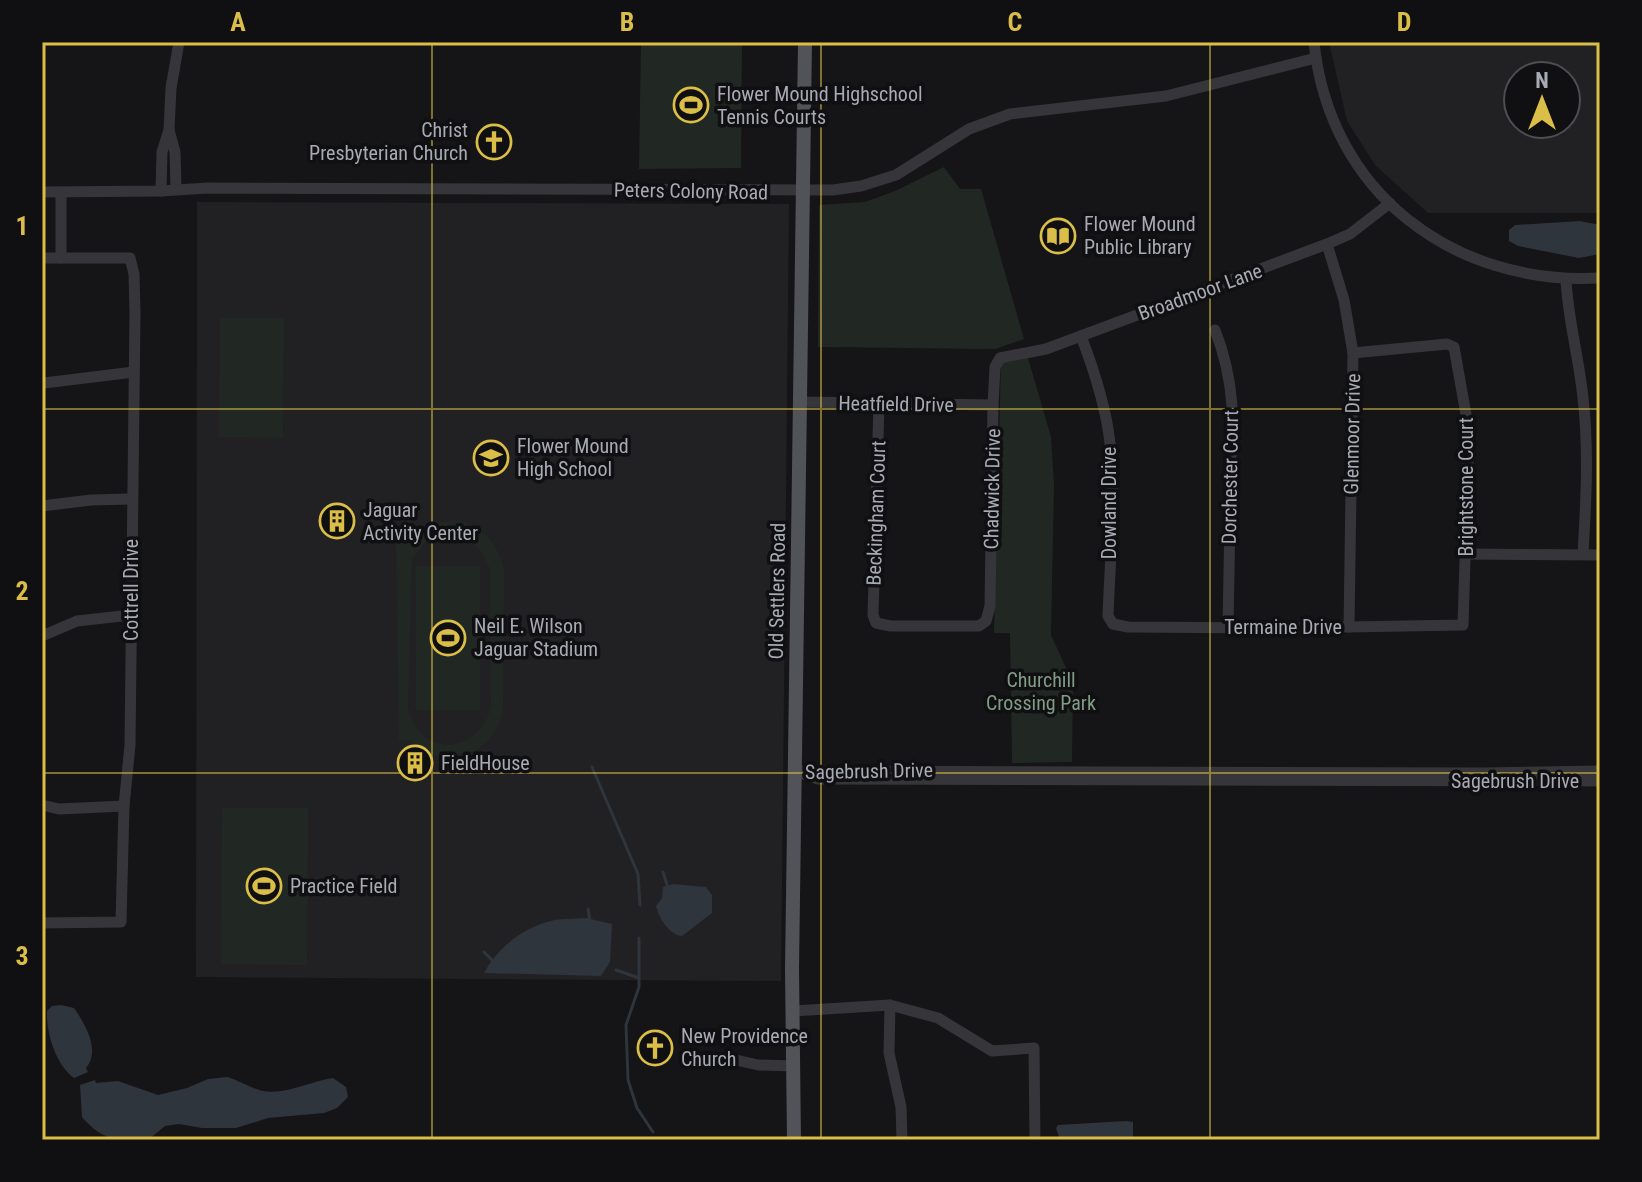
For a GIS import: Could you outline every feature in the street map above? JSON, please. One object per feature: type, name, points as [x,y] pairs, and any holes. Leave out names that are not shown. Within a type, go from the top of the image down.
[{"type":"main road","name":"Old Settlers Road","points":[[794,1140],[795,771],[805,42]]},
{"type":"street","points":[[161,191],[162,152],[169,130],[171,88],[179,42]]},
{"type":"street","points":[[1314,42],[1324,94],[1343,141],[1365,176],[1413,224],[1476,260],[1536,277],[1566,280],[1600,278]]},
{"type":"street","name":"Peters Colony Road","points":[[42,192],[176,189],[801,192],[846,189],[884,179],[909,168],[969,129],[1010,114],[1166,96],[1316,58]]},
{"type":"street","points":[[169,130],[175,152],[176,189]]},
{"type":"street","points":[[42,258],[61,258],[61,192]]},
{"type":"street","name":"Broadmoor Lane","points":[[1000,358],[1028,354],[1081,336],[1327,244],[1350,234],[1390,203]]},
{"type":"street","name":"Glenmoor Drive","points":[[1327,244],[1344,300],[1353,353],[1349,627]]},
{"type":"street","name":"Cottrell Drive","points":[[42,923],[121,922],[124,806],[130,745],[134,274],[130,258],[61,258]]},
{"type":"street","points":[[1566,280],[1569,322],[1583,395],[1585,424],[1583,554]]},
{"type":"street","name":"Dorchester Court","points":[[1215,330],[1231,383],[1228,627]]},
{"type":"street","name":"Dowland Drive","points":[[1081,336],[1096,381],[1110,442],[1108,616],[1113,624]]},
{"type":"street","name":"Brightstone Court","points":[[1353,353],[1447,344],[1454,347],[1469,431],[1463,625],[1454,626]]},
{"type":"street","name":"Chadwick Drive","points":[[986,621],[990,606],[995,367],[1000,358]]},
{"type":"street","points":[[44,383],[134,372]]},
{"type":"street","name":"Heatfield Drive","points":[[799,402],[993,405]]},
{"type":"street","name":"Beckingham Court","points":[[879,403],[873,615],[876,623],[891,626],[979,626],[986,621]]},
{"type":"street","points":[[42,506],[131,499]]},
{"type":"street","points":[[1467,554],[1600,555]]},
{"type":"street","points":[[42,636],[77,621],[131,615]]},
{"type":"street","name":"Termaine Drive","points":[[1113,624],[1128,627],[1454,626]]},
{"type":"street","name":"Sagebrush Drive","points":[[795,771],[818,779],[1600,771]]},
{"type":"street","name":"Sagebrush Drive","points":[[1150,774],[1600,781]]},
{"type":"street","points":[[42,805],[59,809],[124,806]]},
{"type":"street","points":[[890,1005],[889,1053],[901,1107],[902,1140]]},
{"type":"street","points":[[793,1011],[890,1005],[938,1018],[992,1051],[1034,1048],[1035,1140]]},
{"type":"street","points":[[689,1062],[723,1057],[758,1065],[793,1066]]},
{"type":"shaded area","points":[[1329,42],[1600,42],[1600,213],[1428,213],[1375,165],[1347,121]]},
{"type":"shaded area","name":"Flower Mound High School","points":[[197,202],[789,204],[781,981],[196,977]]},
{"type":"shaded area","points":[[1580,221],[1600,225],[1600,254],[1579,258],[1518,246],[1509,241],[1509,230],[1515,225]]},
{"type":"shaded area","points":[[673,884],[706,887],[712,895],[712,913],[682,936],[665,925],[656,906],[662,898],[663,887]]},
{"type":"shaded area","points":[[586,918],[612,924],[610,962],[601,976],[484,973],[503,948],[528,930],[561,919]]},
{"type":"shaded area","points":[[52,1006],[74,1008],[87,1029],[92,1045],[86,1068],[88,1072],[74,1078],[57,1057],[48,1029],[47,1011]]},
{"type":"shaded area","points":[[227,1077],[272,1092],[333,1078],[346,1087],[348,1097],[337,1108],[324,1113],[268,1118],[236,1128],[165,1126],[148,1140],[108,1137],[82,1117],[80,1085],[95,1080],[96,1083],[118,1081],[158,1095],[208,1079]]},
{"type":"shaded area","points":[[1133,1122],[1133,1140],[1060,1140],[1056,1128],[1058,1125]]},
{"type":"green space","name":"Flower Mound Highschool Tennis Courts","points":[[641,42],[742,42],[741,168],[639,169]]},
{"type":"green space","points":[[944,167],[960,189],[981,189],[1024,339],[995,349],[818,347],[819,205],[865,202]]},
{"type":"green space","points":[[220,318],[284,318],[283,438],[219,437]]},
{"type":"green space","name":"Churchill Crossing Park","points":[[1028,358],[1051,437],[1054,485],[1051,635],[1073,683],[1072,762],[1012,763],[1010,633],[994,633],[1001,363]]},
{"type":"green space","points":[[447,521],[464,522],[481,531],[498,552],[504,570],[503,707],[499,723],[491,737],[480,747],[453,758],[424,751],[411,740],[399,741],[396,534],[408,533],[409,539],[419,531]],"holes":[[[440,535],[458,536],[472,542],[483,553],[490,570],[491,706],[480,730],[470,738],[448,745],[425,737],[415,726],[408,708],[412,559],[428,539]]]},
{"type":"green space","name":"Neil E. Wilson Jaguar Stadium","points":[[416,566],[480,566],[480,710],[416,710]]},
{"type":"green space","name":"Practice Field","points":[[222,808],[308,808],[307,965],[221,964]]},
{"type":"waterway","points":[[592,767],[638,874],[640,905]]},
{"type":"waterway","points":[[663,872],[668,888]]},
{"type":"waterway","points":[[588,909],[590,921]]},
{"type":"waterway","points":[[639,938],[639,987],[626,1025],[628,1080],[637,1108],[653,1132]]},
{"type":"waterway","points":[[484,952],[493,961]]},
{"type":"waterway","points":[[616,970],[639,978]]},
{"type":"place","name":"Flower Mound Highschool Tennis Courts","points":[[691,105]]},
{"type":"place","name":"Christ Presbyterian Church","points":[[494,142]]},
{"type":"place","name":"Flower Mound Public Library","points":[[1058,236]]},
{"type":"place","name":"Flower Mound High School","points":[[491,458]]},
{"type":"place","name":"Jaguar Activity Center","points":[[337,521]]},
{"type":"place","name":"Neil E. Wilson Jaguar Stadium","points":[[448,638]]},
{"type":"place","name":"FieldHouse","points":[[415,763]]},
{"type":"place","name":"Practice Field","points":[[264,886]]},
{"type":"place","name":"New Providence Church","points":[[655,1048]]}]
